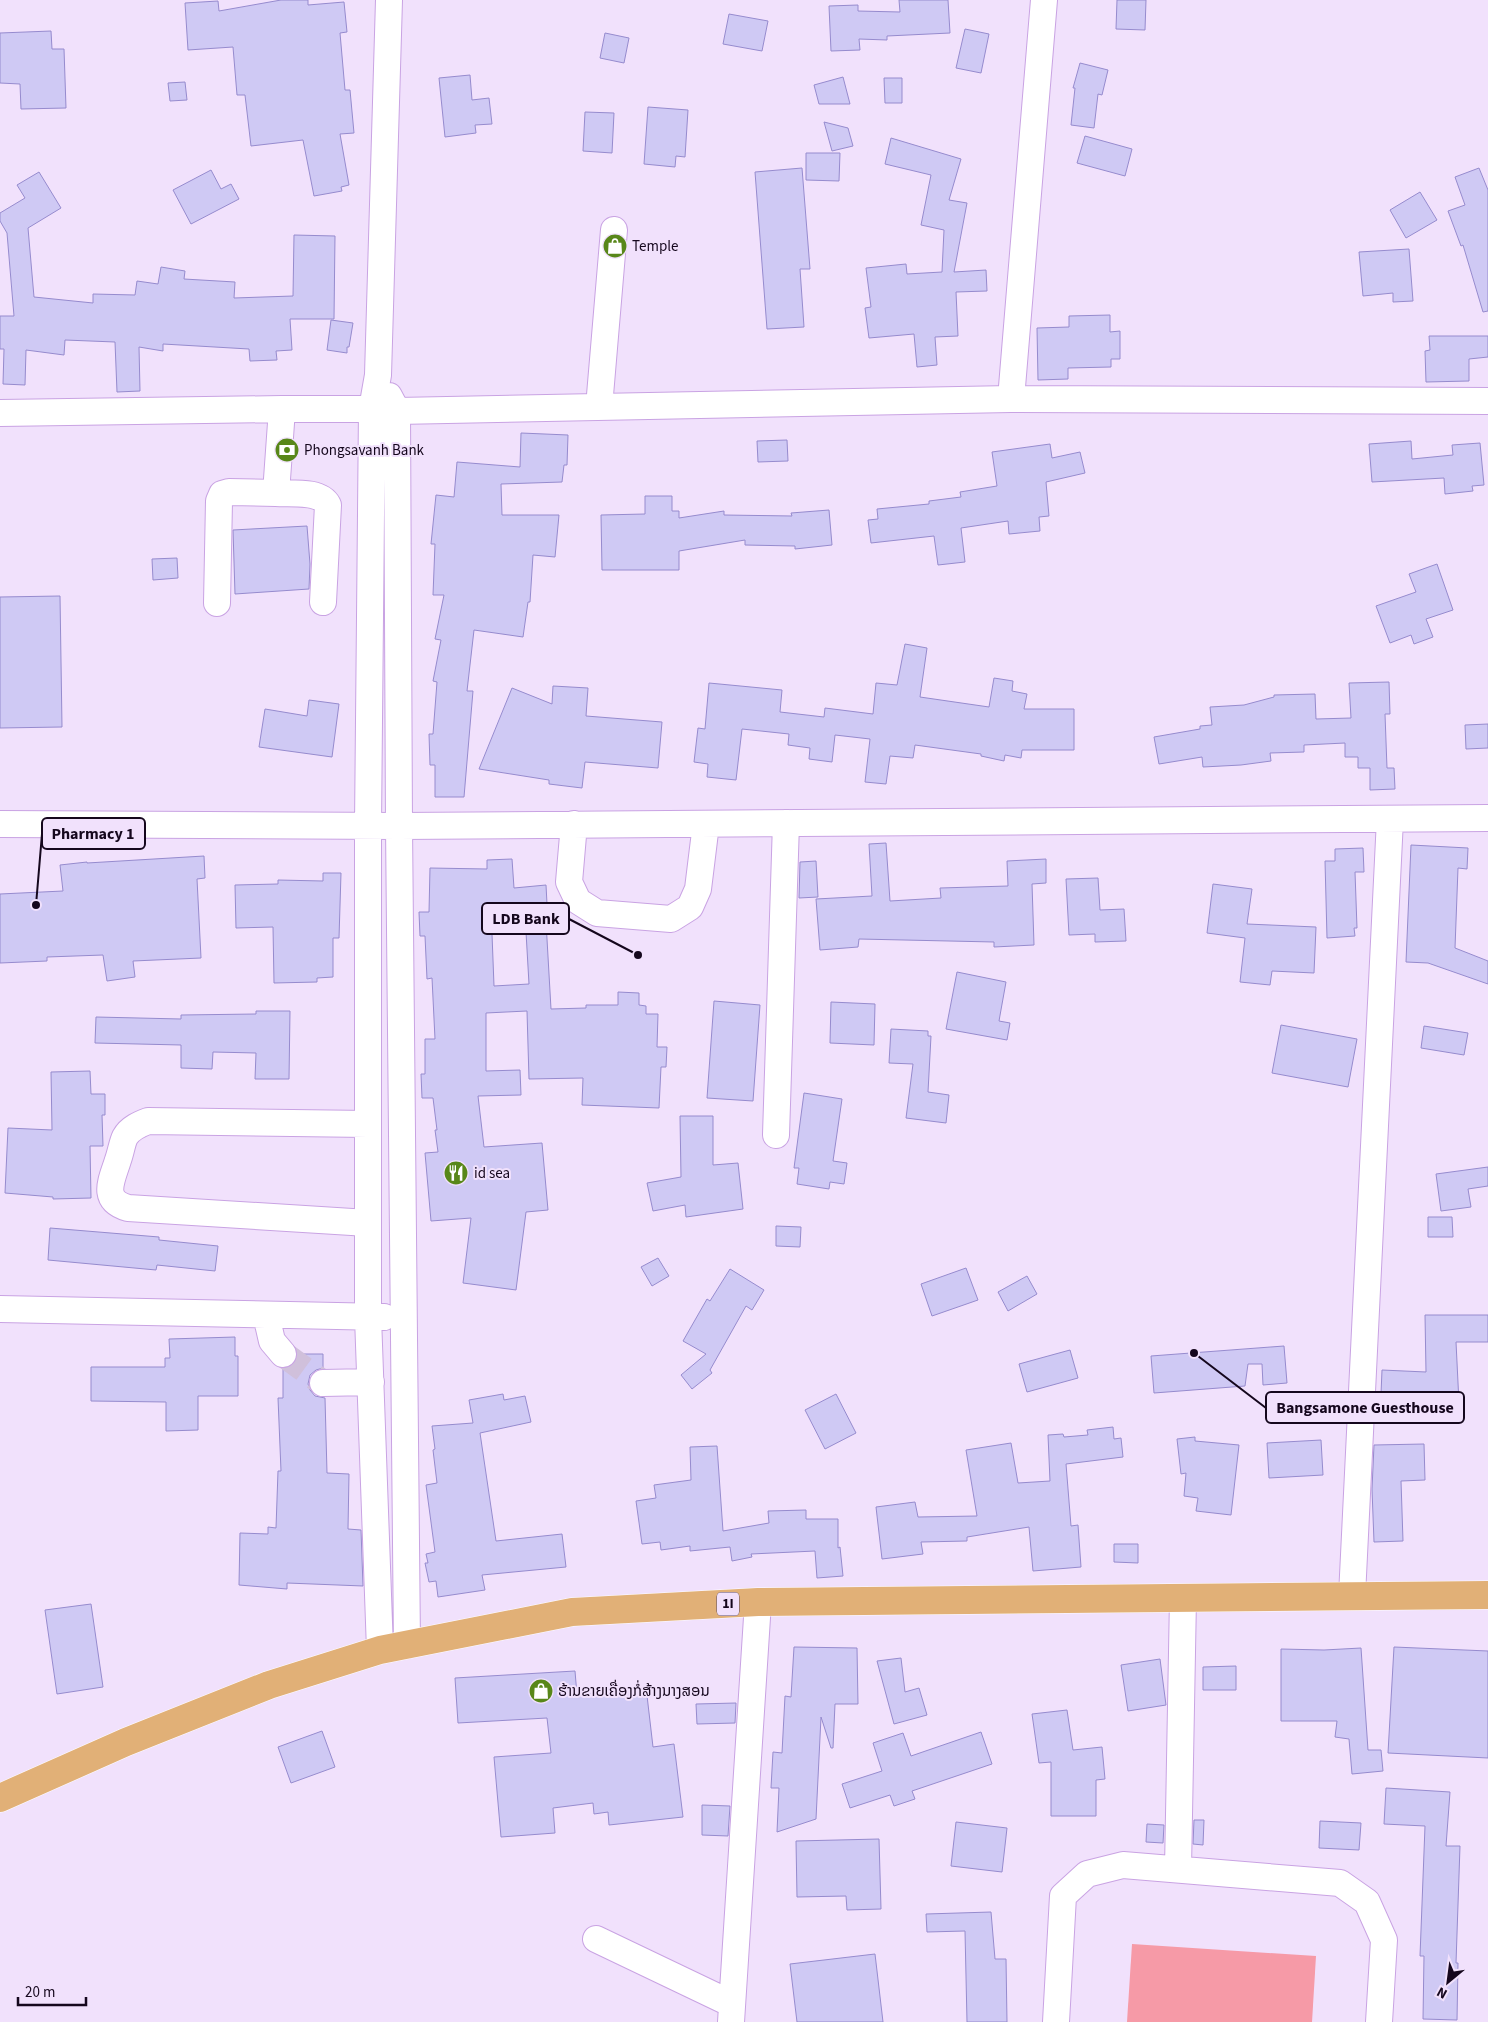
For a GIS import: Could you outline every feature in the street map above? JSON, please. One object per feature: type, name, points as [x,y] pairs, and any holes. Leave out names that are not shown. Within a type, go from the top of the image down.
[{"type":"highway","name":"1I","points":[[0,1798],[126,1742],[269,1685],[380,1650],[572,1612],[758,1602],[1488,1595]]},
{"type":"street","points":[[389,0],[378,376],[385,410],[399,826],[407,1645]]},
{"type":"street","points":[[1011,399],[1044,0]]},
{"type":"street","points":[[598,407],[614,230]]},
{"type":"street","points":[[0,413],[282,409],[385,410],[1011,399],[1488,402]]},
{"type":"street","points":[[276,493],[282,409]]},
{"type":"street","points":[[380,1650],[368,1317],[368,825],[385,410]]},
{"type":"street","points":[[217,603],[219,501],[222,494],[229,492],[319,496],[325,500],[328,505],[323,602]]},
{"type":"street","points":[[1352,1596],[1390,818]]},
{"type":"street","points":[[0,824],[399,826],[1488,818]]},
{"type":"street","points":[[776,1135],[786,823]]},
{"type":"street","points":[[574,824],[570,882],[578,901],[597,913],[671,918],[690,907],[698,889],[706,824]]},
{"type":"street","points":[[368,1124],[148,1121],[139,1124],[126,1136],[110,1188],[112,1199],[118,1206],[128,1208],[368,1223]]},
{"type":"street","points":[[0,1309],[403,1318]]},
{"type":"street","points":[[266,1315],[272,1341],[283,1354]]},
{"type":"street","points":[[323,1383],[371,1382]]},
{"type":"street","points":[[1178,1869],[1183,1598]]},
{"type":"street","points":[[596,1939],[732,2013],[758,1602]]},
{"type":"street","points":[[1056,2022],[1063,1896],[1087,1874],[1123,1865],[1340,1883],[1367,1902],[1384,1940],[1379,2022]]},
{"type":"shaded area","points":[[1132,1944],[1316,1956],[1312,2022],[1127,2022]]},
{"type":"building","points":[[281,0],[308,0],[308,5],[344,2],[347,32],[340,33],[345,90],[350,90],[354,133],[340,134],[349,185],[341,187],[342,191],[314,196],[303,140],[251,146],[245,95],[237,95],[233,47],[188,50],[185,3],[218,1],[219,11]]},
{"type":"building","points":[[899,0],[948,0],[950,33],[887,36],[887,40],[859,39],[860,50],[831,51],[829,6],[858,5],[858,11],[900,12]]},
{"type":"building","points":[[1117,0],[1146,0],[1145,30],[1116,29]]},
{"type":"building","points":[[729,14],[768,21],[762,51],[723,44]]},
{"type":"building","points":[[965,29],[989,34],[981,73],[956,68]]},
{"type":"building","points":[[51,31],[52,49],[64,49],[66,108],[21,109],[20,84],[0,83],[0,33]]},
{"type":"building","points":[[605,33],[629,38],[624,63],[600,58]]},
{"type":"building","points":[[1080,63],[1108,70],[1102,95],[1098,94],[1094,128],[1071,125],[1075,88],[1073,88]]},
{"type":"building","points":[[470,75],[472,100],[489,98],[492,124],[475,125],[476,133],[445,137],[439,78]]},
{"type":"building","points":[[843,77],[850,104],[819,104],[814,85]]},
{"type":"building","points":[[884,78],[902,78],[902,103],[885,103]]},
{"type":"building","points":[[185,82],[187,100],[170,101],[168,83]]},
{"type":"building","points":[[648,107],[688,110],[685,157],[676,156],[675,167],[644,164]]},
{"type":"building","points":[[585,112],[614,113],[612,153],[583,151]]},
{"type":"building","points":[[824,122],[848,128],[853,146],[832,151]]},
{"type":"building","points":[[1085,136],[1132,149],[1125,176],[1077,163]]},
{"type":"building","points":[[891,138],[961,159],[949,200],[967,203],[954,272],[986,270],[987,291],[956,292],[958,336],[935,337],[937,365],[917,367],[914,334],[869,338],[865,308],[871,307],[866,268],[906,264],[907,274],[942,272],[944,230],[921,225],[931,175],[885,164]]},
{"type":"building","points":[[806,153],[840,153],[839,181],[806,180]]},
{"type":"building","points":[[802,168],[810,269],[800,269],[804,327],[767,329],[755,172]]},
{"type":"building","points":[[1479,168],[1488,190],[1488,311],[1483,312],[1463,245],[1461,246],[1448,211],[1465,205],[1455,177]]},
{"type":"building","points":[[211,170],[221,189],[231,184],[239,199],[191,224],[173,190]]},
{"type":"building","points":[[39,172],[61,208],[28,228],[34,297],[93,303],[93,294],[135,295],[137,281],[158,284],[161,267],[185,271],[184,279],[235,282],[234,298],[293,296],[294,235],[335,236],[334,319],[290,319],[292,350],[276,351],[277,360],[250,361],[249,349],[163,344],[163,351],[139,347],[140,391],[117,392],[115,342],[65,340],[64,355],[26,350],[25,385],[3,384],[4,349],[0,349],[0,316],[14,316],[7,233],[0,221],[0,213],[25,198],[17,185]]},
{"type":"building","points":[[1420,192],[1437,220],[1406,238],[1390,210]]},
{"type":"building","points":[[1409,249],[1413,301],[1393,302],[1393,293],[1363,296],[1359,252]]},
{"type":"building","points":[[1110,315],[1110,332],[1120,331],[1120,359],[1111,359],[1111,367],[1068,368],[1068,379],[1038,380],[1037,328],[1069,327],[1069,316]]},
{"type":"building","points":[[331,320],[353,323],[347,353],[327,350]]},
{"type":"building","points":[[1429,336],[1488,336],[1488,357],[1469,359],[1469,381],[1426,382],[1425,351],[1430,350]]},
{"type":"building","points":[[521,433],[568,435],[567,465],[564,465],[562,482],[501,484],[502,515],[559,515],[555,557],[533,555],[530,602],[528,602],[523,637],[474,630],[467,691],[473,691],[464,797],[435,797],[435,765],[430,765],[429,734],[433,734],[437,682],[433,681],[441,640],[435,639],[444,595],[433,595],[435,544],[431,544],[436,495],[454,497],[457,462],[520,467]]},
{"type":"building","points":[[787,440],[788,461],[758,462],[757,441]]},
{"type":"building","points":[[1411,441],[1412,459],[1453,455],[1452,445],[1480,443],[1484,485],[1472,486],[1473,491],[1445,494],[1444,478],[1372,482],[1369,444]]},
{"type":"building","points":[[1050,444],[1052,458],[1080,452],[1085,473],[1046,482],[1049,516],[1039,517],[1040,531],[1009,534],[1008,521],[961,528],[965,562],[938,565],[934,536],[871,543],[868,520],[878,519],[877,509],[929,504],[929,501],[961,497],[960,492],[997,486],[992,452]]},
{"type":"building","points":[[645,496],[672,496],[672,511],[679,511],[679,518],[724,511],[724,515],[792,516],[791,513],[829,510],[832,545],[795,549],[795,546],[745,545],[745,540],[679,551],[679,570],[602,570],[601,515],[645,514]]},
{"type":"building","points":[[307,526],[310,564],[309,589],[235,594],[233,530]]},
{"type":"building","points":[[177,558],[178,578],[153,580],[152,559]]},
{"type":"building","points":[[1437,564],[1453,610],[1426,619],[1433,637],[1414,644],[1411,635],[1390,643],[1376,606],[1416,592],[1409,574]]},
{"type":"building","points":[[60,596],[62,727],[0,728],[0,597]]},
{"type":"building","points":[[905,644],[927,648],[920,697],[989,707],[994,678],[1013,681],[1012,691],[1027,694],[1024,709],[1074,709],[1074,750],[1022,750],[1021,758],[1005,755],[1004,761],[981,756],[981,754],[915,745],[913,758],[890,756],[886,784],[865,782],[870,739],[835,735],[832,762],[809,759],[810,748],[788,745],[789,734],[742,729],[736,780],[707,777],[708,764],[694,762],[698,728],[705,729],[709,683],[782,690],[780,712],[824,717],[825,708],[873,714],[876,683],[897,685]]},
{"type":"building","points":[[1389,682],[1390,714],[1385,714],[1387,768],[1394,768],[1395,789],[1370,790],[1370,768],[1358,768],[1358,757],[1345,757],[1345,743],[1304,745],[1304,752],[1270,753],[1271,761],[1241,765],[1203,767],[1202,757],[1159,764],[1154,737],[1212,725],[1210,707],[1244,705],[1274,697],[1274,695],[1315,694],[1316,719],[1351,718],[1349,683]]},
{"type":"building","points":[[553,686],[588,688],[586,716],[662,722],[658,768],[585,762],[582,788],[549,784],[549,780],[479,769],[512,688],[552,704]]},
{"type":"building","points":[[309,700],[339,704],[332,757],[259,747],[265,709],[307,716]]},
{"type":"building","points":[[1488,724],[1488,748],[1466,749],[1465,725]]},
{"type":"building","points":[[886,843],[890,901],[941,898],[940,888],[1008,886],[1007,861],[1046,859],[1046,883],[1032,884],[1034,945],[994,947],[994,942],[859,939],[858,947],[820,950],[816,899],[872,896],[869,844]]},
{"type":"building","points":[[1411,845],[1468,848],[1467,869],[1458,868],[1455,948],[1488,961],[1488,984],[1428,963],[1406,962]]},
{"type":"building","points":[[1363,848],[1364,872],[1355,872],[1357,928],[1354,928],[1355,936],[1327,938],[1325,861],[1335,861],[1335,849]]},
{"type":"building","points":[[204,856],[205,878],[197,879],[201,958],[133,961],[135,977],[107,981],[103,955],[47,957],[47,961],[0,963],[0,894],[63,891],[60,865]]},
{"type":"building","points":[[512,859],[514,888],[546,885],[547,904],[545,904],[551,1009],[586,1008],[586,1005],[618,1005],[618,992],[639,993],[639,1005],[646,1006],[646,1014],[658,1014],[657,1047],[667,1047],[666,1067],[661,1067],[659,1108],[582,1105],[583,1078],[529,1079],[527,1011],[486,1013],[486,1071],[520,1070],[521,1095],[478,1096],[484,1147],[542,1143],[548,1210],[526,1212],[516,1290],[463,1283],[471,1218],[431,1221],[425,1153],[438,1152],[433,1098],[422,1098],[421,1074],[425,1074],[425,1039],[435,1039],[432,978],[427,979],[425,936],[420,936],[419,912],[429,912],[430,868],[487,869],[487,860]],"holes":[[[526,932],[529,984],[494,986],[492,934]]]},
{"type":"building","points":[[816,861],[818,897],[799,898],[800,862]]},
{"type":"building","points":[[323,873],[341,873],[339,938],[333,938],[333,977],[317,978],[317,982],[274,983],[273,927],[236,928],[235,885],[278,884],[278,880],[323,881]]},
{"type":"building","points":[[1098,878],[1100,910],[1124,909],[1126,941],[1095,942],[1095,934],[1069,935],[1066,879]]},
{"type":"building","points":[[1213,884],[1252,889],[1247,924],[1316,927],[1314,973],[1272,971],[1270,985],[1240,982],[1245,938],[1207,933]]},
{"type":"building","points":[[957,972],[1006,982],[999,1021],[1010,1023],[1007,1040],[946,1029]]},
{"type":"building","points":[[714,1001],[760,1005],[753,1101],[707,1098]]},
{"type":"building","points":[[831,1002],[875,1004],[874,1045],[830,1043]]},
{"type":"building","points":[[256,1011],[290,1011],[289,1079],[255,1079],[256,1053],[213,1052],[212,1069],[181,1068],[181,1045],[95,1043],[96,1017],[181,1019],[181,1015],[256,1014]]},
{"type":"building","points":[[1281,1025],[1357,1039],[1348,1087],[1272,1073]]},
{"type":"building","points":[[1424,1026],[1468,1033],[1464,1055],[1421,1048]]},
{"type":"building","points":[[891,1029],[928,1031],[928,1036],[931,1036],[928,1092],[949,1095],[946,1123],[906,1118],[913,1064],[889,1063]]},
{"type":"building","points":[[90,1071],[91,1094],[105,1094],[105,1115],[102,1115],[103,1146],[90,1146],[91,1198],[53,1199],[53,1197],[5,1193],[8,1128],[52,1130],[51,1072]]},
{"type":"building","points":[[804,1093],[842,1099],[833,1161],[847,1163],[844,1184],[830,1182],[829,1189],[797,1184],[799,1168],[794,1168]]},
{"type":"building","points":[[680,1116],[713,1116],[713,1165],[738,1163],[743,1209],[686,1217],[685,1205],[653,1211],[647,1183],[681,1177]]},
{"type":"building","points":[[1488,1167],[1488,1186],[1468,1189],[1471,1207],[1441,1211],[1436,1174]]},
{"type":"building","points":[[1428,1217],[1452,1217],[1453,1237],[1428,1237]]},
{"type":"building","points":[[776,1226],[801,1227],[800,1247],[776,1246]]},
{"type":"building","points":[[50,1228],[159,1237],[159,1240],[218,1246],[215,1271],[157,1265],[156,1270],[48,1260]]},
{"type":"building","points":[[658,1258],[669,1276],[652,1286],[641,1267]]},
{"type":"building","points":[[966,1268],[978,1300],[932,1316],[921,1284]]},
{"type":"building","points":[[730,1269],[764,1290],[752,1310],[746,1306],[710,1370],[712,1373],[692,1389],[681,1375],[706,1354],[683,1341],[707,1299],[710,1301]]},
{"type":"building","points":[[1027,1276],[1037,1294],[1008,1311],[998,1292]]},
{"type":"building","points":[[1425,1315],[1488,1315],[1488,1342],[1456,1342],[1459,1403],[1433,1403],[1433,1396],[1381,1394],[1382,1370],[1426,1372]]},
{"type":"building","points":[[235,1337],[235,1356],[238,1356],[238,1396],[198,1396],[198,1430],[166,1431],[166,1402],[91,1401],[91,1367],[165,1367],[165,1358],[170,1358],[169,1339]]},
{"type":"building","points":[[1284,1346],[1287,1383],[1263,1385],[1262,1364],[1248,1364],[1245,1386],[1154,1393],[1151,1356]]},
{"type":"building","points":[[1070,1350],[1078,1378],[1027,1392],[1019,1364]]},
{"type":"building","points":[[298,1354],[323,1354],[323,1368],[316,1370],[310,1375],[308,1384],[315,1396],[325,1398],[327,1473],[349,1474],[348,1529],[361,1530],[363,1586],[287,1583],[287,1589],[239,1585],[240,1533],[268,1534],[268,1527],[276,1528],[278,1471],[281,1471],[278,1398],[283,1398],[283,1369],[293,1365],[297,1360]]},
{"type":"building","points":[[503,1394],[504,1400],[525,1396],[531,1422],[480,1433],[496,1541],[562,1534],[566,1567],[482,1575],[485,1590],[438,1597],[436,1581],[429,1582],[425,1563],[428,1563],[426,1554],[435,1552],[426,1485],[437,1483],[432,1426],[473,1423],[469,1400]]},
{"type":"building","points":[[836,1394],[856,1433],[825,1449],[805,1410]]},
{"type":"building","points":[[1113,1427],[1114,1439],[1121,1438],[1123,1457],[1066,1464],[1071,1526],[1078,1525],[1081,1567],[1033,1571],[1029,1527],[967,1537],[967,1541],[921,1542],[923,1554],[882,1559],[876,1507],[915,1502],[918,1517],[977,1516],[966,1450],[1011,1443],[1018,1483],[1050,1481],[1048,1435],[1063,1434],[1064,1437],[1088,1435],[1087,1430]]},
{"type":"building","points":[[1195,1437],[1195,1441],[1239,1445],[1231,1515],[1196,1511],[1198,1498],[1184,1496],[1186,1473],[1181,1474],[1177,1439]]},
{"type":"building","points":[[1321,1440],[1323,1475],[1269,1478],[1267,1443]]},
{"type":"building","points":[[1424,1444],[1425,1480],[1401,1481],[1403,1541],[1374,1542],[1372,1489],[1374,1445]]},
{"type":"building","points":[[717,1446],[723,1531],[769,1523],[768,1511],[806,1510],[806,1519],[838,1519],[838,1548],[840,1547],[843,1576],[817,1578],[815,1551],[751,1554],[752,1557],[732,1561],[730,1547],[690,1551],[690,1546],[661,1550],[660,1542],[642,1544],[636,1501],[656,1498],[654,1485],[691,1480],[690,1447]]},
{"type":"building","points":[[1114,1544],[1138,1544],[1138,1563],[1114,1562]]},
{"type":"building","points":[[91,1604],[103,1687],[57,1694],[45,1610]]},
{"type":"building","points":[[794,1647],[857,1648],[858,1704],[835,1704],[833,1748],[831,1748],[821,1717],[816,1819],[777,1832],[779,1788],[771,1788],[773,1752],[782,1753],[785,1696],[791,1697]]},
{"type":"building","points":[[1394,1647],[1488,1651],[1488,1758],[1388,1753]]},
{"type":"building","points":[[1361,1648],[1368,1750],[1381,1750],[1383,1771],[1352,1774],[1349,1739],[1335,1737],[1337,1721],[1281,1721],[1281,1649],[1324,1650]]},
{"type":"building","points":[[901,1658],[905,1692],[919,1688],[927,1715],[894,1724],[877,1661]]},
{"type":"building","points":[[1160,1659],[1166,1705],[1128,1711],[1121,1665]]},
{"type":"building","points":[[1236,1666],[1236,1690],[1203,1690],[1203,1667]]},
{"type":"building","points":[[575,1671],[577,1695],[646,1687],[653,1747],[674,1744],[683,1817],[609,1825],[608,1812],[594,1814],[593,1803],[553,1808],[555,1833],[501,1837],[494,1757],[551,1753],[547,1718],[458,1723],[455,1678]]},
{"type":"building","points":[[736,1703],[735,1723],[697,1724],[696,1704]]},
{"type":"building","points":[[1067,1710],[1073,1750],[1102,1747],[1105,1779],[1096,1780],[1096,1816],[1051,1816],[1051,1762],[1039,1763],[1032,1714]]},
{"type":"building","points":[[322,1731],[335,1767],[291,1783],[278,1747]]},
{"type":"building","points":[[981,1732],[992,1764],[912,1791],[915,1799],[894,1806],[890,1795],[850,1808],[842,1784],[882,1771],[873,1743],[903,1733],[911,1756]]},
{"type":"building","points":[[1386,1788],[1450,1792],[1446,1846],[1460,1846],[1456,1963],[1458,1963],[1457,2020],[1423,2019],[1424,1956],[1420,1956],[1425,1826],[1384,1824]]},
{"type":"building","points":[[702,1805],[730,1806],[728,1836],[702,1835]]},
{"type":"building","points":[[1194,1820],[1204,1820],[1203,1845],[1193,1844]]},
{"type":"building","points":[[1320,1821],[1361,1823],[1359,1850],[1319,1848]]},
{"type":"building","points":[[956,1822],[1007,1828],[1002,1872],[951,1866]]},
{"type":"building","points":[[1147,1824],[1164,1825],[1163,1843],[1146,1842]]},
{"type":"building","points":[[879,1839],[881,1909],[847,1910],[846,1896],[797,1897],[796,1841]]},
{"type":"building","points":[[991,1912],[995,1959],[1006,1959],[1007,2022],[967,2022],[965,1931],[927,1932],[926,1914]]},
{"type":"building","points":[[875,1954],[883,2022],[797,2022],[790,1964]]},
{"type":"tunnel","points":[[283,1354],[323,1383]]},
{"type":"place","name":"Temple","points":[[615,246]]},
{"type":"place","name":"Phongsavanh Bank","points":[[287,450]]},
{"type":"place","name":"Pharmacy 1","points":[[36,905]]},
{"type":"place","name":"LDB Bank","points":[[638,955]]},
{"type":"place","name":"id sea","points":[[456,1173]]},
{"type":"place","name":"Bangsamone Guesthouse","points":[[1194,1353]]},
{"type":"place","name":"ຮ້ານຂາຍເຄື່ອງກໍ່ສ້າງນາງສອນ","points":[[541,1691]]}]
